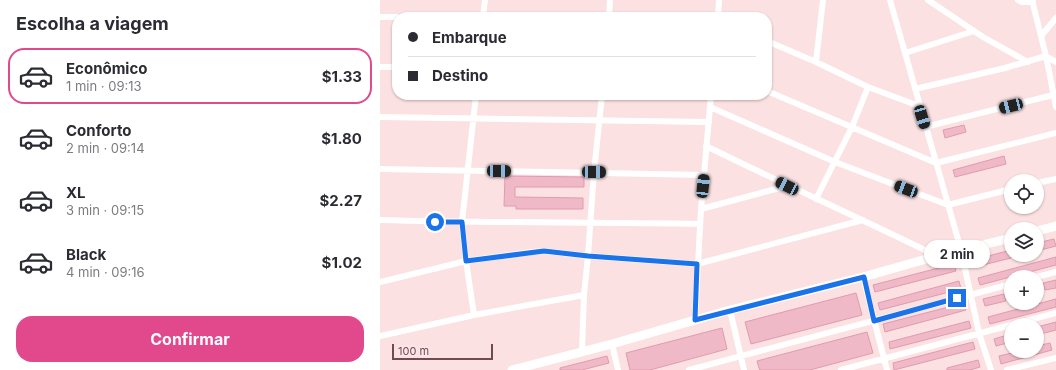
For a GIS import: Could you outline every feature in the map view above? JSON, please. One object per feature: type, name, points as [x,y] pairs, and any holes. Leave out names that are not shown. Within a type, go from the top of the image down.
[{"type":"street","points":[[484,12],[485,0]]},
{"type":"street","points":[[609,12],[610,0]]},
{"type":"street","points":[[718,12],[719,0]]},
{"type":"street","points":[[816,62],[823,0]]},
{"type":"street","points":[[890,0],[961,250],[979,333],[991,370]]},
{"type":"street","points":[[928,0],[974,31],[1028,62]]},
{"type":"street","points":[[1018,0],[1022,2],[1032,1],[1046,56],[1056,107]]},
{"type":"street","points":[[380,17],[392,17]]},
{"type":"street","points":[[1041,36],[1056,18]]},
{"type":"street","points":[[905,53],[974,31]]},
{"type":"street","points":[[772,43],[868,87],[919,106]]},
{"type":"street","points":[[915,89],[1028,62],[1046,56],[1056,62]]},
{"type":"street","points":[[380,67],[392,67]]},
{"type":"street","points":[[816,199],[852,127],[868,87]]},
{"type":"street","points":[[772,93],[936,163],[1056,133]]},
{"type":"street","points":[[926,127],[1053,95]]},
{"type":"street","points":[[474,315],[462,222],[476,100]]},
{"type":"street","points":[[582,351],[584,295],[602,100]]},
{"type":"street","points":[[695,320],[697,264],[711,100]]},
{"type":"street","points":[[710,107],[835,162],[948,205],[1004,192]]},
{"type":"street","points":[[380,117],[708,122]]},
{"type":"street","points":[[706,146],[787,186],[863,220],[937,256]]},
{"type":"street","points":[[380,169],[704,175]]},
{"type":"street","points":[[1044,182],[1056,179]]},
{"type":"street","points":[[701,209],[787,186]]},
{"type":"street","points":[[380,220],[700,224]]},
{"type":"street","points":[[380,282],[466,261],[544,251],[588,256],[697,264],[863,220]]},
{"type":"street","points":[[1044,229],[1056,226]]},
{"type":"street","points":[[515,370],[730,310],[864,277],[937,256],[1004,240]]},
{"type":"street","points":[[1044,275],[1056,272]]},
{"type":"street","points":[[864,277],[887,370]]},
{"type":"street","points":[[689,370],[1004,286]]},
{"type":"street","points":[[380,336],[474,315],[584,295]]},
{"type":"street","points":[[730,310],[744,370]]},
{"type":"street","points":[[1037,318],[1056,313]]},
{"type":"street","points":[[841,370],[1004,327]]},
{"type":"street","points":[[612,344],[618,370]]},
{"type":"street","points":[[1007,370],[1056,358]]},
{"type":"building","points":[[964,125],[966,132],[945,138],[943,130]]},
{"type":"building","points":[[1004,156],[1006,164],[955,177],[953,170]]},
{"type":"building","points":[[505,176],[584,177],[584,187],[515,187],[515,197],[583,198],[583,209],[516,209],[516,206],[504,206]]},
{"type":"building","points":[[1054,239],[1056,246],[1044,249],[1044,241]]},
{"type":"building","points":[[1004,252],[1004,260],[975,267],[973,260]]},
{"type":"building","points":[[1056,257],[1056,265],[1037,270],[1008,270],[1037,262],[1044,262],[1044,260]]},
{"type":"building","points":[[954,264],[956,271],[875,292],[873,285]]},
{"type":"building","points":[[1004,271],[1004,279],[980,285],[978,278]]},
{"type":"building","points":[[1056,280],[1056,288],[1045,290],[1044,283]]},
{"type":"building","points":[[959,281],[961,289],[880,310],[878,303]]},
{"type":"building","points":[[856,293],[862,315],[751,344],[745,322]]},
{"type":"building","points":[[1004,294],[1004,301],[985,306],[983,299]]},
{"type":"building","points":[[1056,299],[1056,307],[1013,318],[1004,318],[1004,320],[990,324],[988,317],[1014,310],[1044,310],[1044,302]]},
{"type":"building","points":[[964,303],[966,310],[885,332],[883,324]]},
{"type":"building","points":[[969,321],[971,328],[890,349],[889,342]]},
{"type":"building","points":[[1056,322],[1056,330],[1044,333],[1044,325]]},
{"type":"building","points":[[722,328],[727,349],[650,370],[630,370],[626,353]]},
{"type":"building","points":[[867,332],[873,353],[810,370],[760,370],[759,368],[757,361]]},
{"type":"building","points":[[1004,336],[1004,344],[996,346],[994,339]]},
{"type":"building","points":[[973,342],[975,349],[894,370],[893,363]]},
{"type":"building","points":[[1050,343],[1052,350],[1044,352],[1044,344]]},
{"type":"building","points":[[1004,355],[1004,358],[1023,358],[1001,364],[999,356]]},
{"type":"building","points":[[607,356],[609,363],[582,370],[560,370],[560,368]]},
{"type":"building","points":[[978,360],[980,367],[970,370],[947,370],[947,368]]},
{"type":"route","points":[[435,222],[462,222],[466,261],[544,251],[588,256],[697,264],[695,320],[864,277],[874,321],[957,298]]}]
